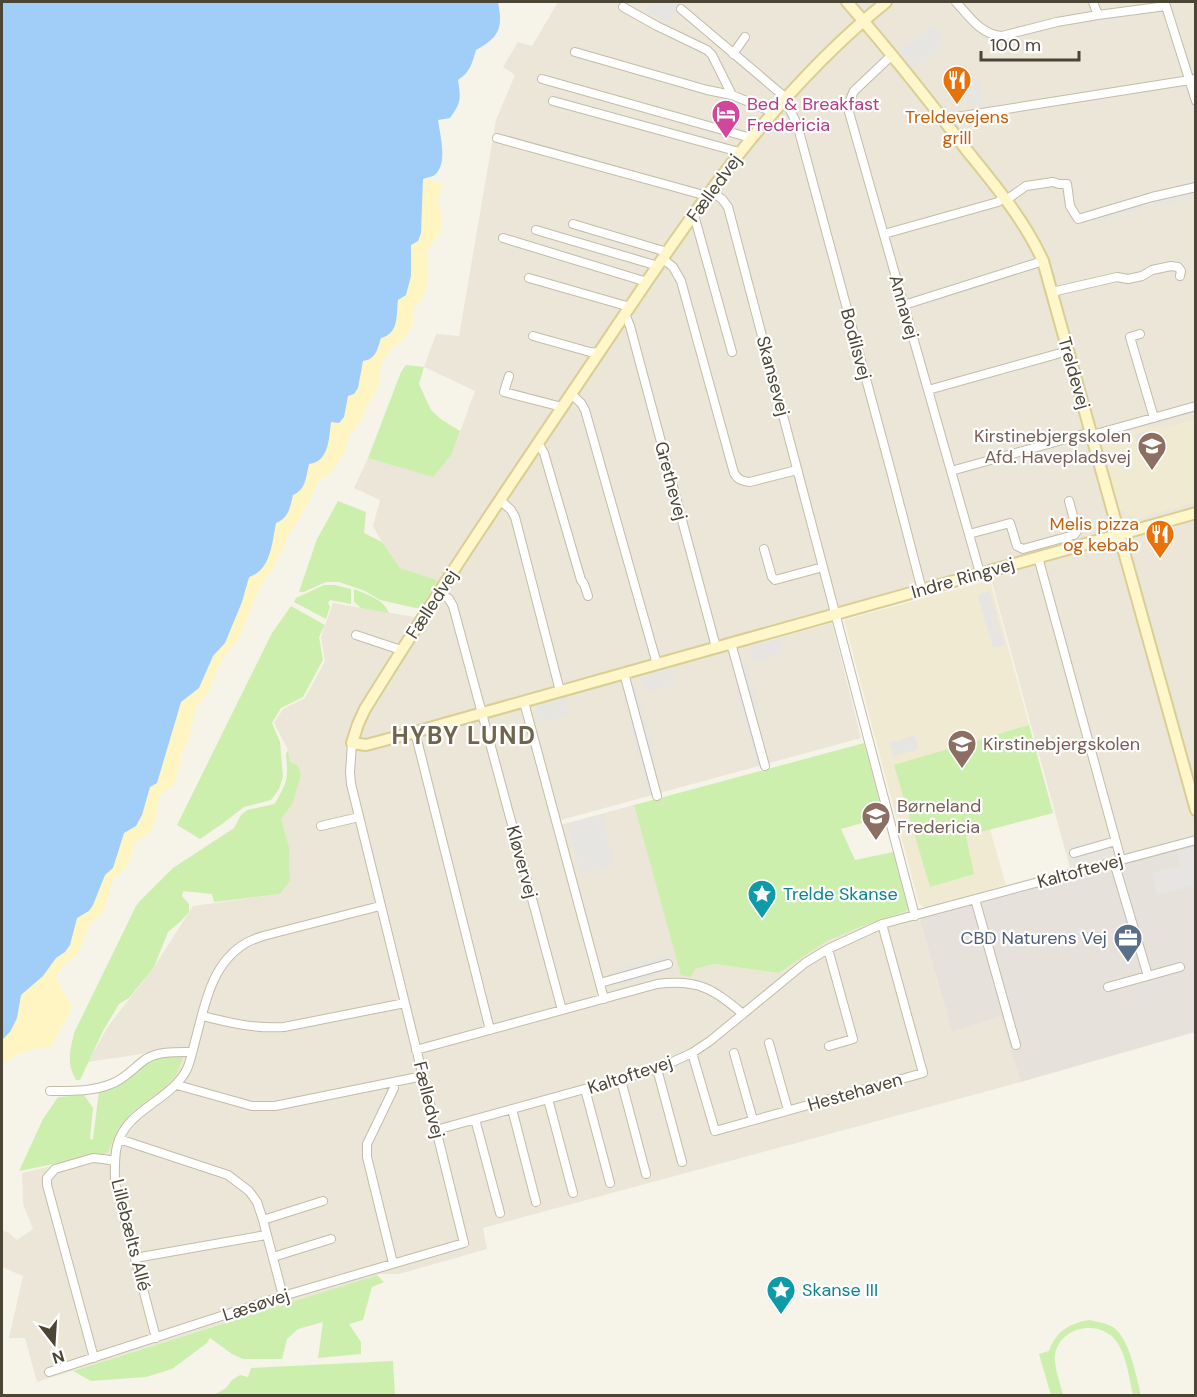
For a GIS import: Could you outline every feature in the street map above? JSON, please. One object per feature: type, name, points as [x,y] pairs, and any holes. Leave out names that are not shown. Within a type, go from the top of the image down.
[{"type":"street","name":"Treldevej","points":[[847,2],[945,121],[1005,199],[1027,229],[1043,261],[1195,804]]},
{"type":"street","name":"Fælledvej","points":[[464,1243],[351,784],[352,743],[358,724],[401,650],[500,500],[647,282],[739,152],[824,58],[863,20],[886,2]]},
{"type":"street","points":[[956,2],[985,32],[994,36],[1057,22],[1165,4],[1192,80],[1196,101]]},
{"type":"street","points":[[1093,2],[1098,15]]},
{"type":"street","points":[[623,7],[707,50],[712,55],[732,95]]},
{"type":"street","points":[[681,9],[784,100]]},
{"type":"street","points":[[734,54],[745,37]]},
{"type":"street","points":[[575,52],[732,95],[773,112]]},
{"type":"street","name":"Annavej","points":[[891,56],[854,91],[850,98],[849,112],[980,573]]},
{"type":"street","points":[[542,79],[751,138]]},
{"type":"street","points":[[945,121],[950,118],[1192,80]]},
{"type":"street","points":[[553,100],[739,152]]},
{"type":"street","name":"Bodilsvej","points":[[784,100],[797,124],[922,590]]},
{"type":"street","points":[[497,138],[709,195]]},
{"type":"street","points":[[884,234],[998,202],[1026,186],[1053,182],[1067,184],[1070,206],[1078,219],[1152,197],[1196,187]]},
{"type":"street","name":"Skansevej","points":[[709,195],[722,199],[728,207],[915,916]]},
{"type":"street","points":[[694,215],[732,352]]},
{"type":"street","points":[[573,224],[663,259],[673,267],[681,281],[737,478],[750,482],[797,470]]},
{"type":"street","points":[[536,230],[663,259]]},
{"type":"street","points":[[503,238],[647,282]]},
{"type":"street","points":[[904,305],[1043,261]]},
{"type":"street","points":[[1052,292],[1117,277],[1128,279],[1142,276],[1152,270],[1171,266],[1178,267],[1181,271],[1180,276]]},
{"type":"street","points":[[529,278],[628,310]]},
{"type":"street","name":"Grethevej","points":[[628,310],[630,326],[716,647]]},
{"type":"street","points":[[1140,334],[1130,337],[1154,418]]},
{"type":"street","points":[[533,336],[599,353]]},
{"type":"street","points":[[928,390],[1068,351]]},
{"type":"street","points":[[509,376],[504,392],[562,407]]},
{"type":"street","points":[[571,394],[585,410],[657,664]]},
{"type":"street","points":[[951,471],[1196,406]]},
{"type":"street","points":[[538,443],[544,453],[588,597]]},
{"type":"street","points":[[500,500],[515,517],[560,691]]},
{"type":"street","points":[[969,534],[1010,523],[1017,546],[1023,549],[1074,535],[1077,531],[1069,501]]},
{"type":"street","name":"Indre Ringvej","points":[[352,743],[366,745],[482,714],[1196,513]]},
{"type":"street","points":[[764,549],[772,577],[775,580],[823,567]]},
{"type":"street","points":[[1038,557],[1116,841],[1118,861],[1148,976]]},
{"type":"street","name":"Kløvervej","points":[[440,592],[449,599],[453,606],[562,1010]]},
{"type":"street","points":[[356,635],[401,650]]},
{"type":"street","points":[[731,643],[765,766]]},
{"type":"street","points":[[624,673],[657,796]]},
{"type":"street","points":[[524,702],[604,999]]},
{"type":"street","points":[[415,732],[490,1030]]},
{"type":"street","points":[[321,826],[359,817]]},
{"type":"street","name":"Kaltoftevej","points":[[436,1130],[621,1080],[657,1069],[692,1053],[710,1041],[805,963],[828,949],[882,924],[1196,840]]},
{"type":"street","points":[[1074,853],[1116,841]]},
{"type":"street","points":[[975,899],[1016,1045]]},
{"type":"street","name":"Lillebælts Allé","points":[[156,1338],[115,1183],[115,1161],[119,1140],[138,1114],[177,1085],[187,1069],[213,980],[231,954],[246,943],[263,936],[380,906]]},
{"type":"street","name":"Hestehaven","points":[[692,1053],[715,1131],[923,1073],[882,924]]},
{"type":"street","points":[[828,949],[853,1039],[829,1046]]},
{"type":"street","points":[[600,983],[668,964]]},
{"type":"street","points":[[1108,987],[1180,967]]},
{"type":"street","points":[[416,1050],[657,984],[682,982],[704,987],[716,992],[743,1014]]},
{"type":"street","points":[[202,1016],[246,1026],[284,1027],[405,1003]]},
{"type":"street","points":[[769,1043],[788,1110]]},
{"type":"street","points":[[50,1091],[82,1091],[99,1088],[124,1077],[146,1059],[156,1055],[192,1052]]},
{"type":"street","points":[[734,1053],[753,1120]]},
{"type":"street","points":[[657,1069],[682,1162]]},
{"type":"street","points":[[177,1085],[252,1106],[274,1106],[423,1076]]},
{"type":"street","points":[[621,1080],[646,1173]]},
{"type":"street","points":[[393,1083],[394,1088],[367,1144],[367,1157],[393,1263]]},
{"type":"street","points":[[585,1089],[610,1183]]},
{"type":"street","points":[[548,1099],[573,1193]]},
{"type":"street","points":[[512,1109],[536,1203]]},
{"type":"street","points":[[476,1119],[500,1213]]},
{"type":"street","points":[[119,1140],[228,1175],[249,1191],[257,1202],[263,1220],[283,1296]]},
{"type":"street","points":[[94,1358],[46,1185],[47,1178],[55,1169],[93,1158],[115,1161]]},
{"type":"street","points":[[263,1220],[323,1201]]},
{"type":"street","points":[[135,1258],[266,1234]]},
{"type":"street","points":[[273,1257],[331,1239]]},
{"type":"street","name":"Læsøvej","points":[[49,1372],[283,1296],[464,1243]]},
{"type":"shaded area","points":[[558,2],[1195,2],[1195,836],[1070,868],[987,564],[524,696],[560,825],[634,805],[682,975],[714,964],[779,973],[827,941],[909,910],[920,921],[952,1032],[1000,1015],[1021,1082],[483,1228],[487,1249],[399,1274],[380,1274],[37,1382],[25,1338],[9,1338],[23,1276],[2,1267],[2,1231],[8,1232],[17,1240],[33,1229],[23,1204],[22,1173],[108,1153],[118,1129],[131,1113],[165,1088],[176,1076],[188,1047],[88,1062],[109,1025],[154,967],[193,906],[280,894],[290,881],[289,847],[281,819],[292,805],[290,762],[288,750],[274,723],[283,709],[305,698],[325,661],[321,637],[333,603],[415,617],[438,580],[400,568],[373,526],[380,500],[354,488],[368,458],[433,476],[452,454],[475,391],[424,367],[436,334],[459,336],[496,120],[515,75],[503,67],[518,42],[532,46]]},
{"type":"shaded area","points":[[652,2],[682,2],[668,22],[645,11]]},
{"type":"shaded area","points":[[932,26],[938,28],[943,48],[919,66],[911,66],[899,50]]},
{"type":"shaded area","points":[[976,77],[985,103],[969,106],[961,81]]},
{"type":"shaded area","points":[[1192,192],[1193,197],[1154,207],[1153,201]]},
{"type":"shaded area","points":[[1142,204],[1143,209],[1092,223],[1090,218]]},
{"type":"shaded area","name":"Kirstinebjergskolen Afd. Havepladsvej","points":[[1195,419],[1195,502],[1137,519],[1119,509],[1100,440],[1146,427],[1164,428]]},
{"type":"shaded area","points":[[1151,430],[1156,447],[1140,452],[1135,434]]},
{"type":"shaded area","name":"Kirstinebjergskolen","points":[[990,580],[1053,813],[990,829],[1006,885],[924,907],[919,904],[844,620]]},
{"type":"shaded area","points":[[990,591],[1005,645],[993,648],[977,595]]},
{"type":"shaded area","points":[[832,623],[861,738],[561,820],[529,707]]},
{"type":"shaded area","points":[[780,638],[784,653],[754,662],[750,647]]},
{"type":"shaded area","points":[[744,659],[760,711],[754,713],[740,660]]},
{"type":"shaded area","points":[[672,668],[676,684],[646,692],[642,677]]},
{"type":"shaded area","points":[[637,689],[655,755],[650,756],[632,691]]},
{"type":"shaded area","points":[[741,691],[762,764],[757,766],[736,692]]},
{"type":"shaded area","points":[[565,698],[569,714],[539,723],[534,707]]},
{"type":"shaded area","points":[[634,721],[654,794],[649,795],[629,723]]},
{"type":"shaded area","points":[[915,735],[919,749],[893,757],[889,743]]},
{"type":"shaded area","points":[[602,815],[615,865],[581,874],[567,824]]},
{"type":"shaded area","points":[[1195,835],[1195,1032],[1021,1082],[1000,1016],[952,1032],[920,921],[924,907]]},
{"type":"shaded area","points":[[1108,840],[1111,853],[1071,864],[1066,845]]},
{"type":"shaded area","points":[[1195,848],[1195,885],[1157,895],[1152,873],[1180,866],[1177,851]]},
{"type":"shaded area","points":[[667,955],[672,971],[620,985],[618,975],[614,976],[612,970]]},
{"type":"green space","points":[[406,365],[424,367],[419,384],[431,410],[460,431],[452,454],[433,477],[368,458],[401,372]]},
{"type":"green space","points":[[338,501],[366,512],[364,533],[382,542],[400,568],[438,580],[420,609],[380,600],[365,591],[339,582],[326,582],[299,592],[317,539]]},
{"type":"green space","points":[[324,585],[351,589],[351,604],[330,600],[326,619],[294,602],[296,598]]},
{"type":"green space","points":[[354,589],[384,604],[389,613],[361,608],[354,602]]},
{"type":"green space","points":[[291,606],[325,625],[319,637],[323,660],[303,697],[281,708],[272,723],[280,742],[283,777],[279,789],[271,800],[244,807],[200,839],[177,825],[272,633]]},
{"type":"green space","points":[[1029,725],[1053,813],[966,836],[974,874],[930,887],[894,765]]},
{"type":"green space","points":[[864,743],[884,817],[841,829],[855,860],[893,852],[909,910],[827,941],[779,973],[714,964],[695,969],[691,977],[681,975],[634,805]]},
{"type":"green space","points":[[288,750],[290,762],[297,765],[301,774],[292,805],[281,819],[289,847],[290,881],[280,894],[214,902],[212,894],[183,891],[182,896],[189,904],[189,912],[168,932],[154,967],[129,998],[119,1004],[103,1031],[80,1080],[76,1080],[70,1062],[74,1033],[136,906],[173,868],[234,828],[241,815],[247,810],[276,802],[286,779]]},
{"type":"green space","points":[[164,1056],[184,1056],[176,1076],[165,1088],[131,1113],[118,1129],[108,1153],[19,1171],[43,1119],[58,1097],[84,1095],[93,1108],[90,1138],[92,1140],[99,1091],[149,1061]]},
{"type":"green space","points":[[377,1275],[384,1282],[372,1287],[363,1320],[349,1324],[361,1342],[361,1354],[318,1358],[323,1322],[298,1329],[287,1339],[282,1359],[243,1359],[210,1338],[207,1343],[172,1369],[146,1377],[91,1381],[73,1371]]},
{"type":"green space","points":[[1090,1320],[1113,1327],[1124,1340],[1132,1358],[1141,1395],[1133,1395],[1125,1361],[1117,1342],[1110,1335],[1092,1328],[1073,1332],[1058,1345],[1055,1355],[1056,1370],[1063,1395],[1051,1395],[1039,1354],[1049,1351],[1056,1338],[1065,1329],[1076,1323]]},
{"type":"green space","points":[[393,1361],[395,1395],[214,1395],[240,1375],[248,1377],[251,1368]]},
{"type":"sand","points":[[423,178],[443,184],[438,201],[441,232],[427,249],[427,280],[424,296],[414,309],[412,327],[402,341],[392,348],[381,364],[378,387],[360,422],[350,434],[345,451],[331,473],[319,480],[272,570],[260,586],[240,637],[224,656],[209,690],[196,708],[173,787],[160,794],[156,817],[150,832],[135,842],[125,869],[113,878],[105,907],[90,924],[77,955],[65,963],[56,976],[60,987],[72,1005],[51,1047],[25,1052],[2,1065],[2,1040],[10,1032],[17,1018],[21,995],[43,976],[56,958],[65,952],[70,945],[77,918],[89,911],[93,905],[105,875],[113,868],[124,833],[136,826],[142,815],[150,787],[157,783],[181,702],[199,688],[213,656],[225,643],[242,602],[249,577],[256,575],[270,553],[276,523],[288,513],[293,495],[304,485],[309,464],[327,448],[331,422],[344,417],[348,395],[358,388],[363,361],[376,353],[381,338],[394,330],[399,300],[411,276],[411,245],[421,233]]},
{"type":"water","points":[[2,2],[498,2],[500,25],[495,36],[476,50],[470,67],[458,80],[460,92],[454,113],[450,118],[438,120],[442,150],[441,166],[433,176],[423,179],[421,233],[418,241],[411,245],[411,276],[406,295],[398,300],[394,328],[387,336],[381,338],[373,356],[363,361],[358,388],[354,394],[348,396],[344,417],[339,423],[331,422],[324,454],[321,459],[309,464],[301,490],[293,495],[286,515],[276,523],[269,555],[262,568],[249,577],[242,602],[225,643],[213,656],[199,688],[181,702],[157,783],[150,787],[142,815],[136,826],[124,833],[113,868],[105,875],[93,905],[89,911],[77,918],[70,945],[65,952],[56,958],[43,976],[21,995],[17,1018],[10,1032],[2,1040]]},
{"type":"place","name":"Treldevejens grill","points":[[957,106]]},
{"type":"place","name":"Bed & Breakfast Fredericia","points":[[726,140]]},
{"type":"place","name":"Kirstinebjergskolen Afd. Havepladsvej","points":[[1152,472]]},
{"type":"place","name":"Melis pizza og kebab","points":[[1160,560]]},
{"type":"place","name":"Kirstinebjergskolen","points":[[962,770]]},
{"type":"place","name":"Børneland Fredericia","points":[[876,842]]},
{"type":"place","name":"Trelde Skanse","points":[[762,920]]},
{"type":"place","name":"CBD Naturens Vej","points":[[1128,964]]},
{"type":"place","name":"Skanse III","points":[[781,1316]]},
{"type":"district","name":"HYBY LUND","points":[[464,736]]}]
